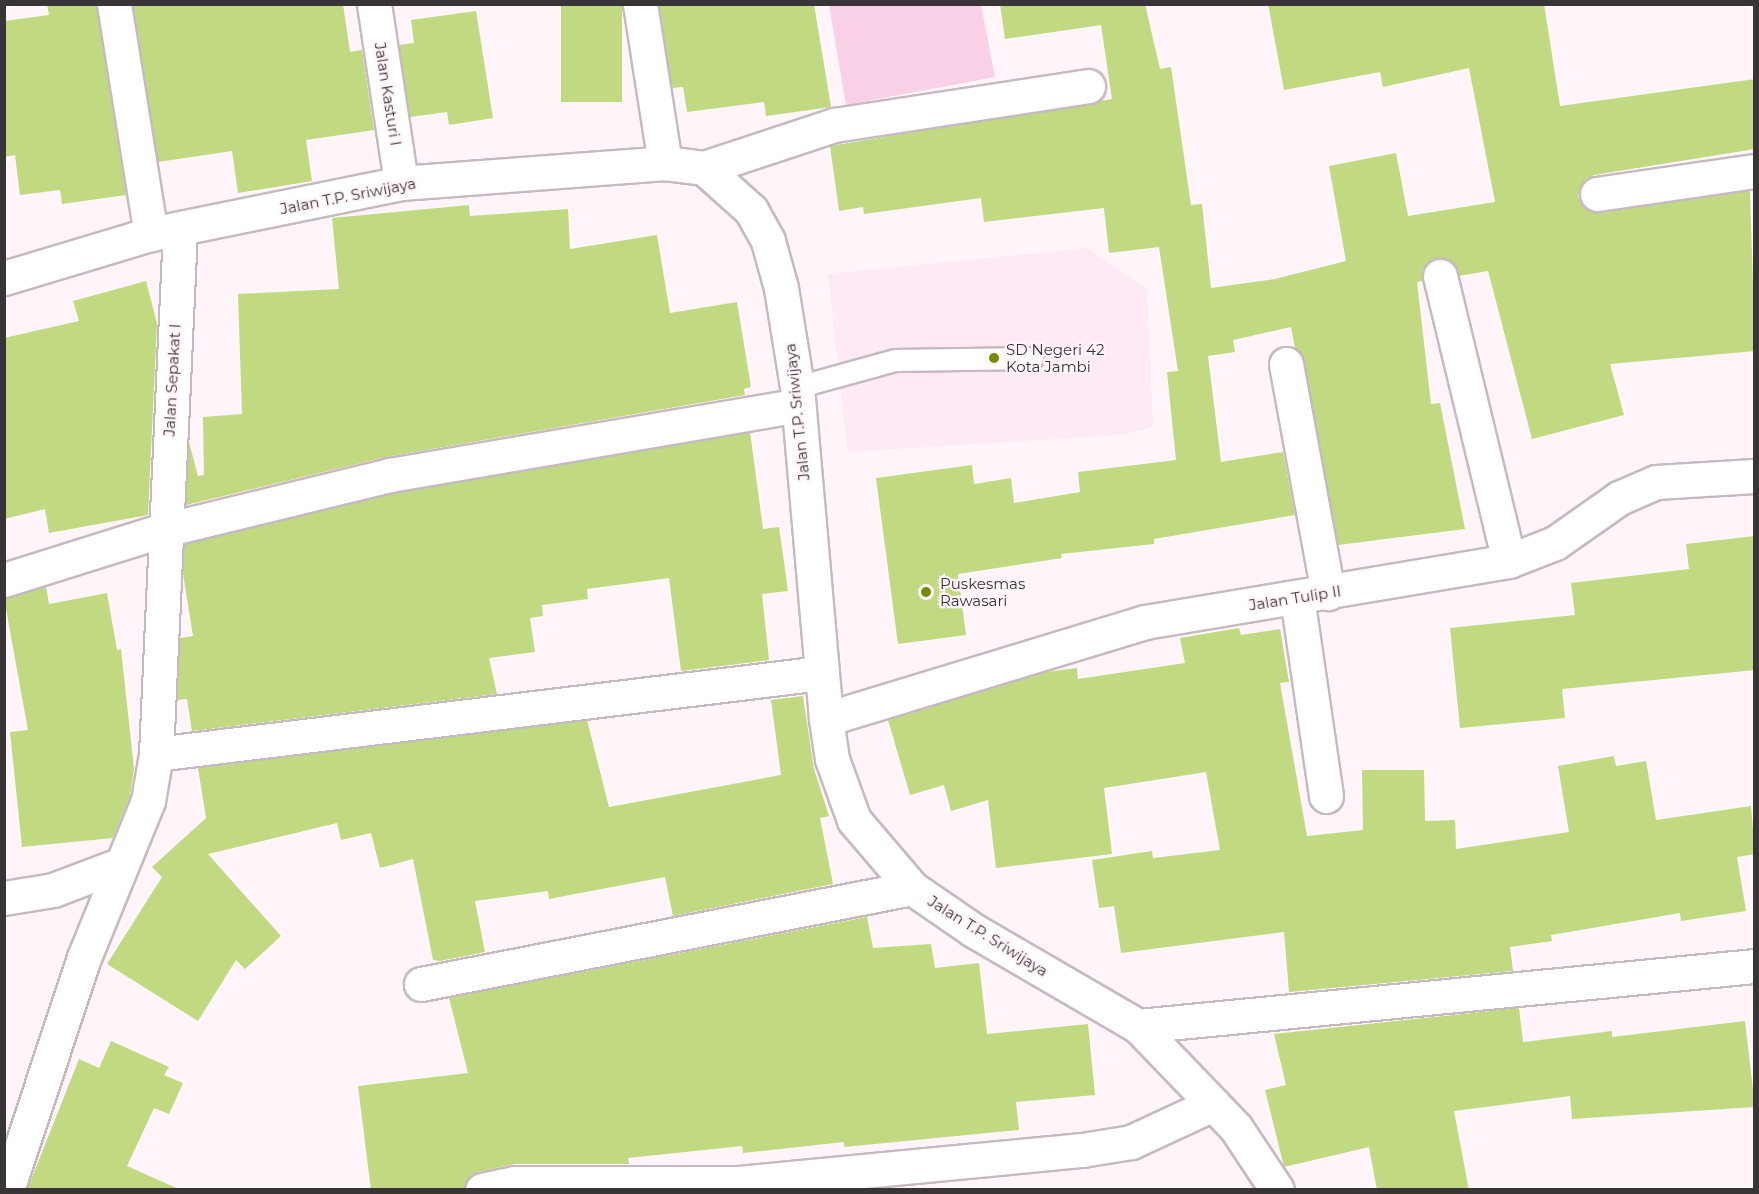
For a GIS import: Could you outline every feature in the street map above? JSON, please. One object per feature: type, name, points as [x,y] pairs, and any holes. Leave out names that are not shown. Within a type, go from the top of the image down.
[{"type":"street","name":"Jalan Sepakat I","points":[[7,1190],[119,866],[138,833],[156,754],[164,530],[165,232],[114,4]]},
{"type":"street","name":"Jalan Kasturi I","points":[[374,4],[401,183]]},
{"type":"street","points":[[640,4],[664,163]]},
{"type":"street","points":[[704,168],[834,126],[1088,86]]},
{"type":"street","name":"Jalan T.P. Sriwijaya","points":[[4,278],[165,232],[401,183],[664,163],[704,168],[751,210],[768,241],[798,396],[826,719],[832,759],[854,820],[912,888],[973,930],[1138,1026],[1236,1128],[1277,1190]]},
{"type":"street","points":[[1597,194],[1755,171]]},
{"type":"street","points":[[1440,276],[1509,561]]},
{"type":"street","points":[[1286,364],[1313,595],[1326,796]]},
{"type":"street","points":[[4,580],[164,530],[390,475],[798,396]]},
{"type":"street","name":"Jalan Tulip II","points":[[826,719],[1145,622],[1509,561],[1554,543],[1618,498],[1656,482],[1755,476]]},
{"type":"street","points":[[156,754],[821,673]]},
{"type":"street","points":[[4,898],[53,890],[119,866]]},
{"type":"street","points":[[421,984],[912,888]]},
{"type":"street","points":[[1138,1026],[1755,966]]},
{"type":"street","points":[[482,1190],[515,1183],[739,1183],[1082,1150],[1131,1142],[1213,1104]]},
{"type":"lane","points":[[798,396],[895,360],[1032,358]]},
{"type":"shaded area","points":[[829,5],[981,5],[995,77],[846,105]]},
{"type":"shaded area","name":"SD Negeri 42 Kota Jambi","points":[[1087,248],[1147,289],[1153,427],[1122,435],[848,452],[828,274]]},
{"type":"building","points":[[47,4],[96,4],[126,195],[62,204],[60,190],[20,195],[15,155],[4,157],[4,21],[49,15]]},
{"type":"building","points":[[133,4],[343,4],[350,52],[362,50],[374,130],[306,140],[312,181],[238,193],[232,151],[158,162]]},
{"type":"building","points":[[561,4],[622,4],[622,102],[561,102]]},
{"type":"building","points":[[659,4],[814,4],[831,107],[766,116],[764,102],[687,112],[683,87],[672,88]]},
{"type":"building","points":[[1000,4],[1145,4],[1160,69],[1171,67],[1191,205],[1202,204],[1211,288],[1275,279],[1346,261],[1329,166],[1396,153],[1408,216],[1495,202],[1469,68],[1383,87],[1380,72],[1284,90],[1268,4],[1544,4],[1560,106],[1755,79],[1755,149],[1594,175],[1585,180],[1578,196],[1583,206],[1600,213],[1750,190],[1755,351],[1610,364],[1624,415],[1532,439],[1488,271],[1459,276],[1453,263],[1435,258],[1422,270],[1422,281],[1417,282],[1431,404],[1440,403],[1465,529],[1338,545],[1304,361],[1295,348],[1291,327],[1233,340],[1235,352],[1208,356],[1221,462],[1283,452],[1295,515],[1154,539],[1154,544],[1061,554],[1062,558],[958,574],[966,635],[898,644],[876,478],[972,465],[974,484],[1011,478],[1014,503],[1080,492],[1078,472],[1176,460],[1167,372],[1178,371],[1159,247],[1109,253],[1104,208],[984,222],[981,198],[864,214],[863,207],[839,211],[830,146],[1112,99],[1101,25],[1005,39]]},
{"type":"building","points":[[476,11],[493,118],[449,125],[447,112],[410,117],[399,45],[414,43],[411,20]]},
{"type":"building","points":[[469,205],[470,216],[568,209],[570,249],[657,235],[670,313],[737,302],[751,387],[744,389],[745,395],[386,457],[186,505],[189,442],[198,476],[204,475],[203,417],[242,414],[238,294],[339,289],[332,218]]},
{"type":"building","points":[[146,281],[157,323],[148,515],[49,533],[45,509],[4,519],[4,338],[79,321],[73,301]]},
{"type":"building","points":[[750,432],[763,529],[779,527],[788,591],[762,594],[769,660],[681,671],[669,578],[587,589],[588,599],[542,605],[543,616],[530,618],[535,652],[489,658],[497,694],[192,731],[187,699],[177,700],[180,638],[193,636],[183,574],[184,544],[394,493]]},
{"type":"building","points":[[1755,536],[1755,670],[1562,689],[1565,718],[1460,728],[1450,628],[1575,615],[1571,583],[1689,569],[1686,544]]},
{"type":"building","points":[[46,587],[49,604],[107,593],[117,650],[121,649],[134,769],[130,796],[113,838],[22,847],[10,732],[28,730],[4,598]]},
{"type":"building","points":[[1239,628],[1241,635],[1280,629],[1289,682],[1280,683],[1307,836],[1363,830],[1362,770],[1424,770],[1425,821],[1455,820],[1456,849],[1569,832],[1558,766],[1614,756],[1616,766],[1646,761],[1656,820],[1751,806],[1755,854],[1737,857],[1746,911],[1681,921],[1680,913],[1551,935],[1552,941],[1510,947],[1513,971],[1289,992],[1284,932],[1121,953],[1114,906],[1099,908],[1092,860],[1152,851],[1153,858],[1220,850],[1206,772],[1104,788],[1112,854],[996,868],[988,800],[951,811],[944,785],[910,795],[888,720],[1046,672],[1077,668],[1078,679],[1185,663],[1180,638]]},
{"type":"building","points":[[803,696],[814,769],[829,816],[820,818],[833,884],[673,916],[665,877],[549,899],[548,891],[475,901],[485,952],[440,961],[433,960],[413,859],[380,868],[371,833],[341,840],[337,823],[208,854],[281,936],[245,969],[236,960],[198,1021],[107,964],[162,877],[152,867],[206,818],[198,768],[587,720],[609,807],[781,775],[771,700]]},
{"type":"building","points":[[867,917],[873,948],[931,944],[935,968],[979,963],[987,1034],[1088,1024],[1095,1095],[1016,1102],[1019,1130],[844,1147],[844,1142],[743,1153],[742,1146],[628,1158],[629,1164],[515,1164],[478,1172],[469,1177],[464,1190],[371,1190],[358,1086],[468,1073],[449,998]]},
{"type":"building","points":[[1519,1008],[1523,1042],[1612,1031],[1612,1037],[1745,1021],[1755,1107],[1572,1119],[1570,1096],[1454,1111],[1469,1190],[1377,1190],[1369,1147],[1284,1167],[1265,1090],[1286,1085],[1274,1034]]},
{"type":"building","points":[[111,1041],[169,1067],[164,1075],[183,1083],[169,1114],[154,1108],[127,1166],[181,1190],[27,1190],[79,1059],[99,1068]]},
{"type":"place","name":"SD Negeri 42 Kota Jambi","points":[[994,358]]},
{"type":"place","name":"Puskesmas Rawasari","points":[[926,592]]}]
